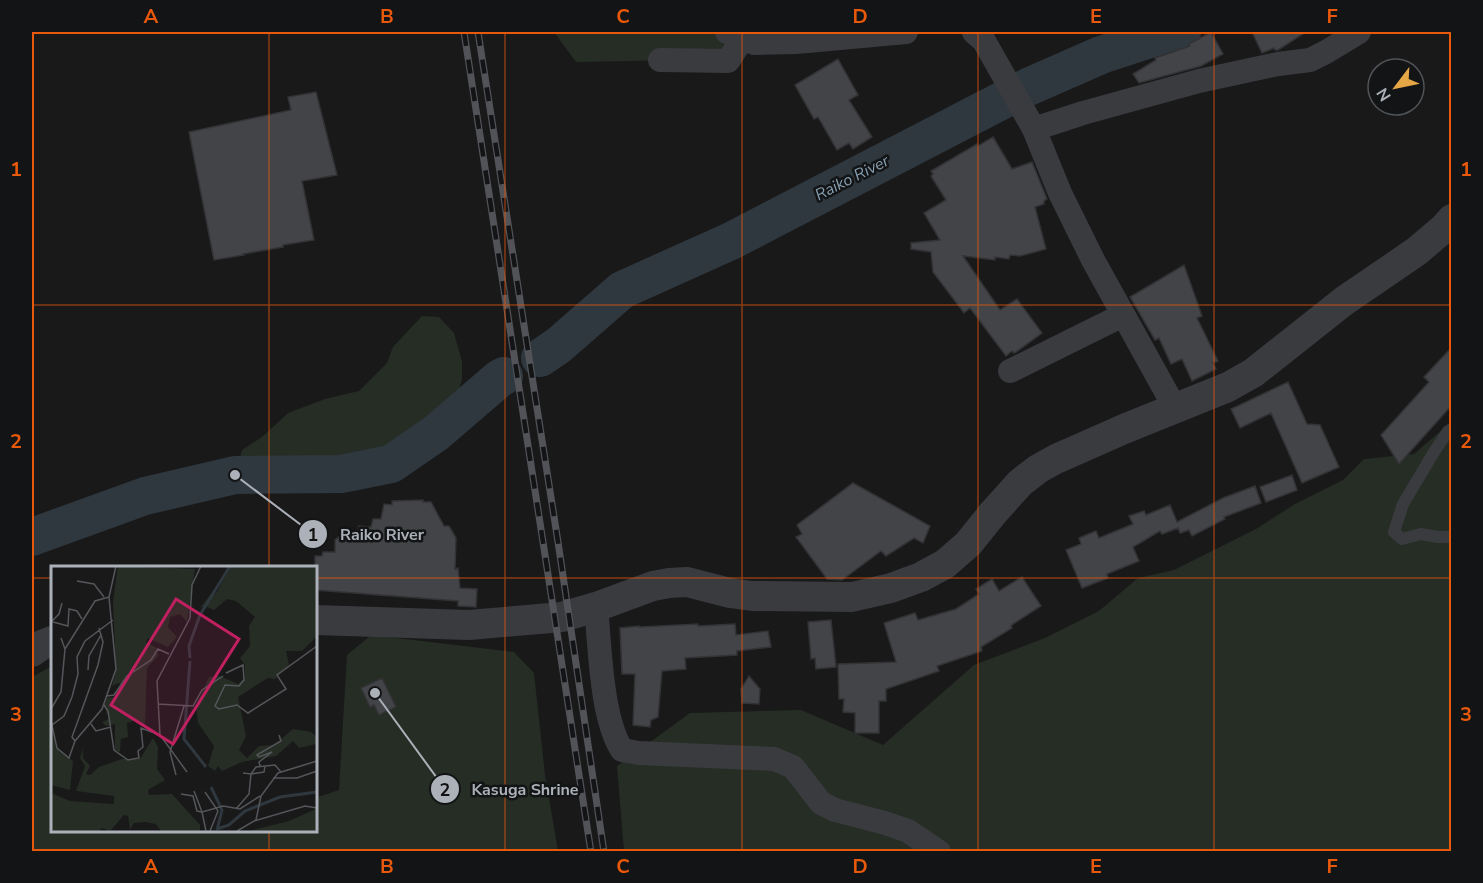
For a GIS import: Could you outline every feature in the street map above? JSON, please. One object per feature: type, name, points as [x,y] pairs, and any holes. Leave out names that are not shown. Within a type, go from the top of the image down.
[{"type":"street","points":[[660,60],[728,61],[735,35],[754,43],[796,42],[906,32]]},
{"type":"street","points":[[974,32],[984,41],[1031,123],[1060,193],[1123,315],[1175,408]]},
{"type":"street","points":[[1031,123],[1083,113],[1199,81],[1278,64],[1310,60],[1359,32]]},
{"type":"street","points":[[316,620],[469,625],[562,617],[653,586],[669,583],[687,582],[730,593],[763,596],[852,597],[891,588],[921,577],[945,564],[968,544],[1020,483],[1038,469],[1066,454],[1228,387],[1253,373],[1344,301],[1417,250],[1452,219]]},
{"type":"street","points":[[1010,371],[1123,315]]},
{"type":"street","points":[[596,607],[604,689],[611,726],[622,750],[639,753],[774,759],[793,767],[821,803],[835,810],[908,831],[939,852]]},
{"type":"street","points":[[32,652],[51,641]]},
{"type":"lane","points":[[1452,429],[1434,452],[1402,504],[1394,532],[1402,539],[1420,534],[1452,537]]},
{"type":"shaded area","points":[[554,32],[857,32],[680,60],[576,62]]},
{"type":"shaded area","points":[[422,316],[439,317],[454,333],[462,361],[462,380],[453,408],[434,420],[416,436],[386,453],[363,459],[313,464],[244,464],[239,461],[242,450],[262,437],[288,413],[325,399],[359,391],[387,363],[393,347]]},
{"type":"shaded area","points":[[1451,422],[1451,851],[624,851],[617,766],[690,713],[801,710],[883,745],[974,665],[1045,638],[1099,611],[1138,578],[1174,570],[1256,529],[1295,504],[1343,480],[1364,459],[1414,454]]},
{"type":"shaded area","points":[[370,636],[514,652],[534,673],[545,775],[558,851],[32,851],[32,677],[51,667],[51,832],[316,832],[316,798],[339,790],[347,655]]},
{"type":"building","points":[[1211,32],[1223,54],[1201,66],[1139,83],[1133,74],[1156,60],[1155,58],[1190,46],[1189,44]]},
{"type":"building","points":[[1252,32],[1306,32],[1278,50],[1274,48],[1262,53]]},
{"type":"building","points":[[838,59],[858,95],[849,100],[872,137],[853,149],[849,143],[837,150],[818,117],[814,119],[795,85]]},
{"type":"building","points":[[316,92],[337,175],[302,181],[314,240],[214,260],[189,132],[291,110],[288,97]]},
{"type":"building","points":[[993,137],[1012,169],[1032,162],[1047,199],[1044,204],[1035,207],[1046,249],[1020,256],[1010,255],[1009,259],[995,257],[995,260],[963,256],[1000,310],[1017,299],[1042,333],[1016,352],[1012,351],[1006,356],[970,308],[964,313],[933,272],[931,252],[911,249],[911,243],[940,240],[924,213],[946,200],[931,176],[933,174],[931,171]]},
{"type":"building","points":[[1184,265],[1202,316],[1197,318],[1218,361],[1213,363],[1216,369],[1192,381],[1182,359],[1171,364],[1159,338],[1155,340],[1130,297]]},
{"type":"building","points":[[1452,347],[1452,405],[1399,464],[1381,435],[1429,382],[1424,377]]},
{"type":"building","points":[[1288,382],[1307,424],[1320,425],[1339,467],[1302,483],[1271,413],[1240,428],[1231,409]]},
{"type":"building","points":[[1292,475],[1297,490],[1266,502],[1260,487]]},
{"type":"building","points":[[853,483],[930,526],[923,543],[914,538],[886,556],[881,551],[842,580],[827,579],[796,537],[802,534],[797,525]]},
{"type":"building","points":[[1255,486],[1261,503],[1224,517],[1225,519],[1192,536],[1189,530],[1180,533],[1178,528],[1162,534],[1160,531],[1133,547],[1139,561],[1107,574],[1108,578],[1082,588],[1066,550],[1081,544],[1079,538],[1096,531],[1099,538],[1133,524],[1129,516],[1144,511],[1146,515],[1170,505],[1177,522],[1223,498]]},
{"type":"building","points":[[392,501],[431,502],[444,526],[449,526],[456,538],[455,569],[458,568],[460,588],[477,589],[476,607],[458,606],[458,601],[316,590],[315,556],[322,556],[323,552],[335,552],[335,540],[343,533],[358,531],[359,526],[371,527],[373,519],[381,519],[384,504],[392,505]]},
{"type":"building","points":[[1022,577],[1041,606],[1013,624],[1012,628],[981,647],[982,651],[937,666],[939,671],[886,689],[886,701],[879,701],[879,733],[855,733],[855,713],[843,712],[844,699],[839,699],[838,664],[896,662],[884,623],[915,613],[918,620],[956,609],[979,594],[976,589],[992,579],[999,591]]},
{"type":"building","points":[[831,620],[836,667],[816,669],[815,658],[811,659],[808,622]]},
{"type":"building","points":[[698,624],[698,626],[735,624],[736,635],[768,631],[771,647],[737,651],[737,655],[685,658],[686,669],[662,671],[658,717],[651,720],[650,727],[633,725],[635,674],[622,674],[620,628]]},
{"type":"building","points":[[749,676],[760,689],[759,704],[742,703],[741,689]]},
{"type":"building","points":[[382,678],[396,707],[379,715],[374,705],[370,707],[361,688]]},
{"type":"waterway","name":"Raiko River","points":[[540,358],[559,345],[622,290],[731,241],[1028,87],[1101,55],[1159,36],[1182,32]]},
{"type":"waterway","name":"Raiko River","points":[[32,537],[145,496],[235,475],[341,474],[391,464],[436,433],[504,376]]},
{"type":"railway","points":[[464,32],[591,852]]},
{"type":"railway","points":[[478,32],[604,852]]},
{"type":"place","name":"Raiko River","points":[[235,475]]},
{"type":"place","name":"Kasuga Shrine","points":[[375,693]]}]
